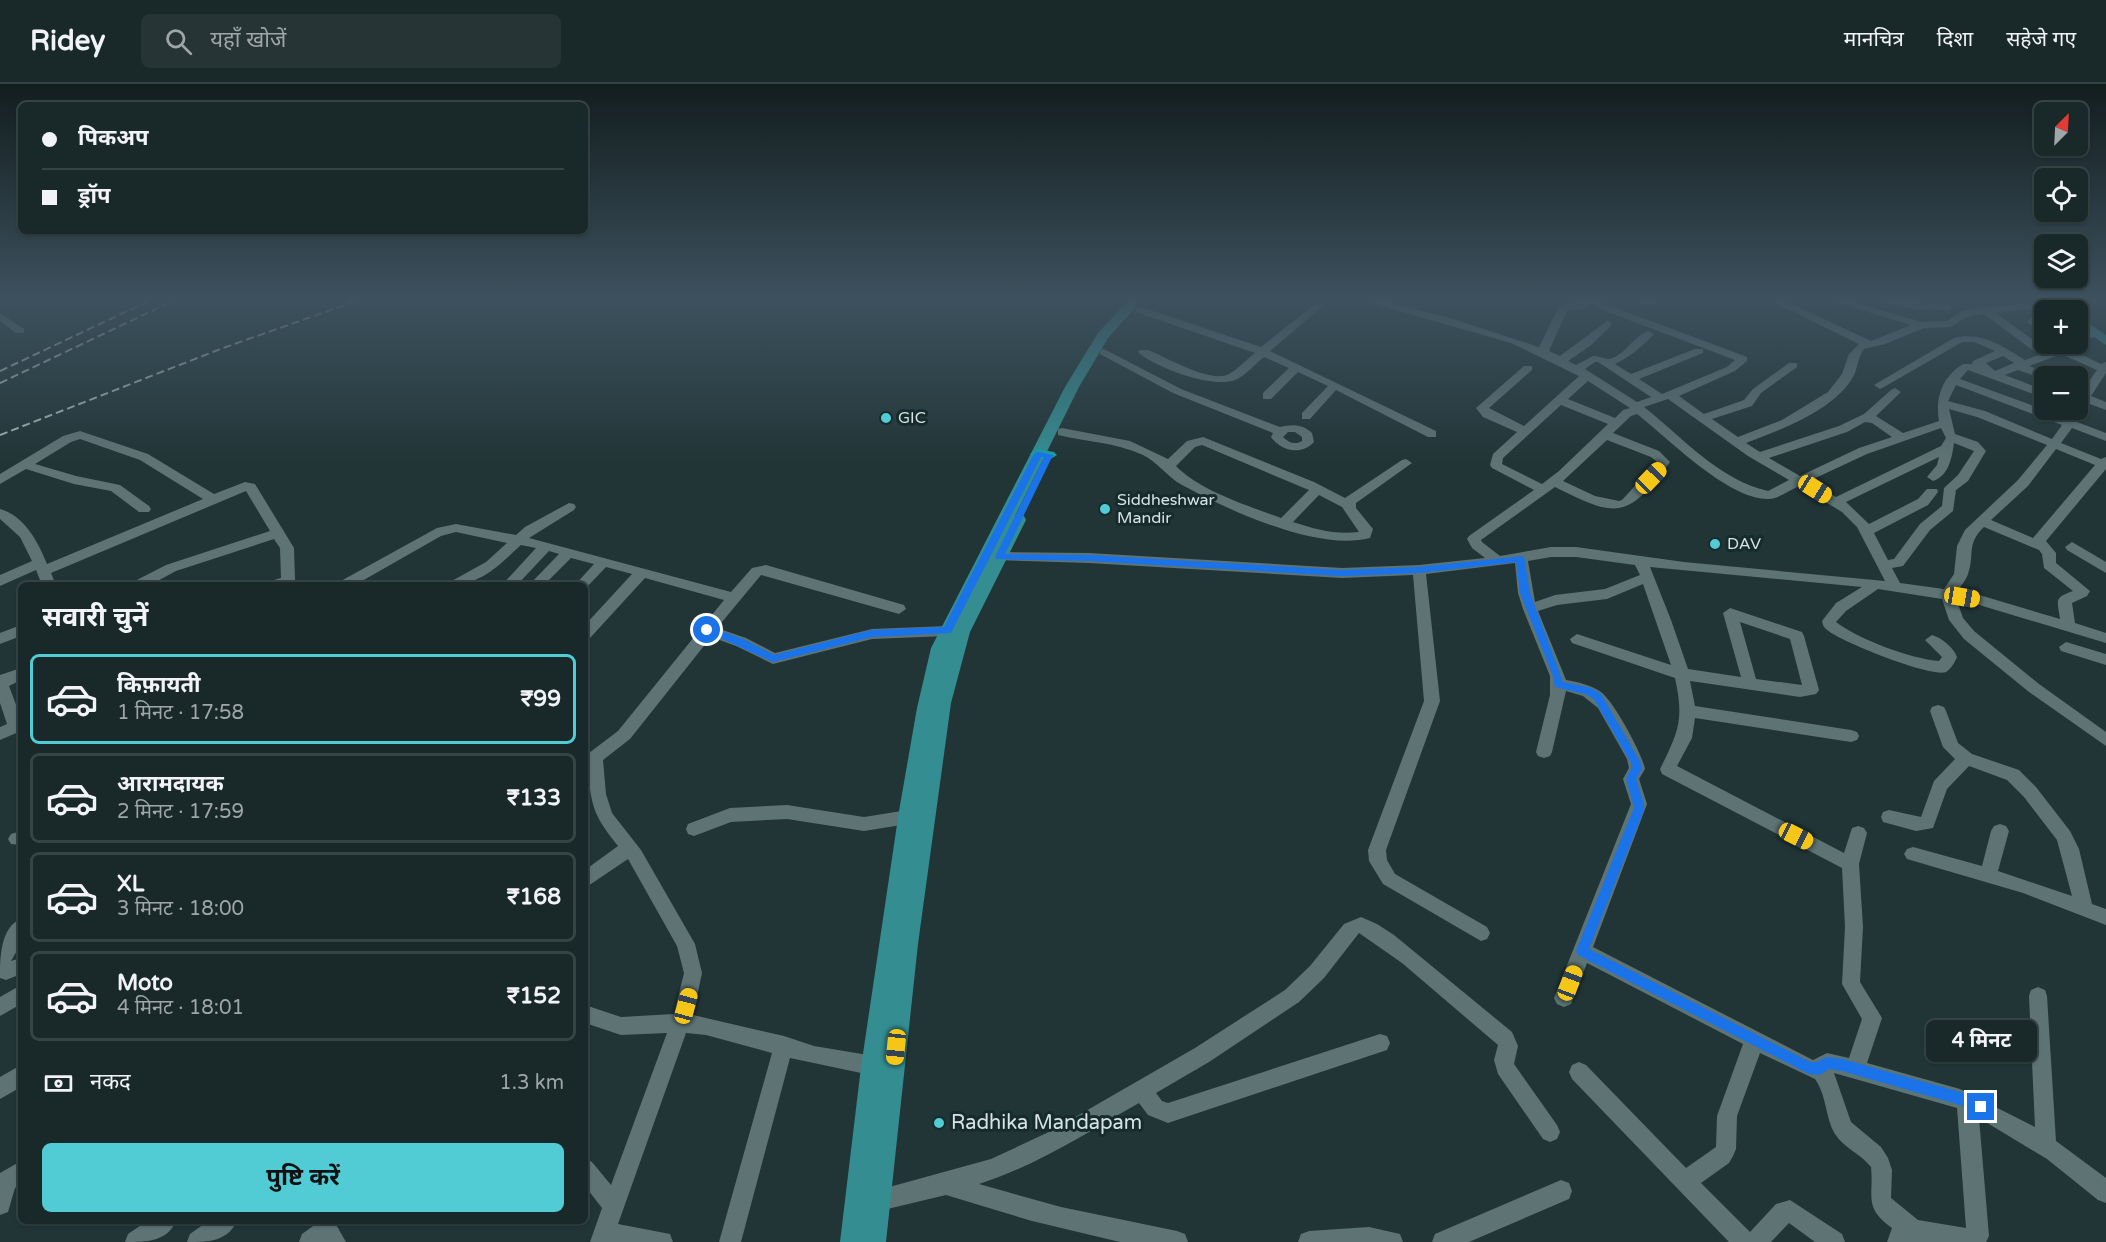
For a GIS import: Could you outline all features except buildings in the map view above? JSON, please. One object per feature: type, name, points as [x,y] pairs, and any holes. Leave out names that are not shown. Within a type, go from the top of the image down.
[{"type":"main road","points":[[873,1242],[907,944],[942,703],[961,632],[1000,557],[1092,353]]},
{"type":"main road","points":[[853,1242],[873,1067],[908,817],[926,708],[936,665],[947,631],[1044,455],[1062,432],[1103,353]]},
{"type":"street","points":[[1106,353],[1177,391],[1280,431]]},
{"type":"street","points":[[1146,353],[1206,378],[1220,381],[1233,377],[1262,353]]},
{"type":"street","points":[[1265,353],[1432,434]]},
{"type":"street","points":[[1542,353],[1582,373],[1637,407],[1710,466],[1756,493],[1769,495],[1863,451],[1901,437],[1948,435],[1977,446],[1980,451],[1963,478],[1950,488],[1948,508],[1925,527],[1898,563],[1884,565]]},
{"type":"street","points":[[1560,361],[1572,353]]},
{"type":"street","points":[[1607,363],[1629,353]]},
{"type":"street","points":[[1631,378],[1694,353]]},
{"type":"street","points":[[1498,561],[1477,546],[1474,539],[1554,481],[1618,424],[1629,411],[1731,369],[1743,359],[1727,353]]},
{"type":"street","points":[[1736,442],[1786,423],[1832,394],[1848,375],[1856,353]]},
{"type":"street","points":[[1880,385],[1937,353]]},
{"type":"street","points":[[2000,353],[1977,363],[1996,374],[2034,390]]},
{"type":"street","points":[[2003,353],[2019,365],[2034,371]]},
{"type":"street","points":[[2043,353],[2048,357]]},
{"type":"street","points":[[1933,477],[1941,469],[1948,435],[1942,403],[1953,380],[1964,367],[1996,374],[2053,354]]},
{"type":"street","points":[[2083,354],[2105,368],[2088,389]]},
{"type":"street","points":[[1543,489],[1496,465],[1497,457],[1560,400],[1596,358],[1703,418],[1759,457],[1847,509],[1867,531],[1895,587]]},
{"type":"street","points":[[1703,418],[1748,404],[1753,394],[1793,365]]},
{"type":"street","points":[[1267,396],[1297,367]]},
{"type":"street","points":[[1525,431],[1487,414],[1482,408],[1528,368]]},
{"type":"street","points":[[1953,380],[2106,437]]},
{"type":"street","points":[[1306,416],[1335,385]]},
{"type":"street","points":[[1759,457],[1843,429],[1867,418],[1895,392]]},
{"type":"street","points":[[1560,400],[1618,424]]},
{"type":"street","points":[[2088,400],[2106,406]]},
{"type":"street","points":[[1942,403],[1981,414],[2104,462],[2038,541],[2040,546]]},
{"type":"street","points":[[1867,418],[1876,420],[1901,437]]},
{"type":"street","points":[[2071,420],[2023,483],[1981,521],[1966,539],[1961,574],[1948,595],[1956,620],[1969,635],[2034,688],[2106,740]]},
{"type":"street","points":[[1062,432],[1120,442],[1159,459],[1186,482],[1284,523],[1340,537],[1365,535],[1366,529],[1348,505],[1317,489],[1203,441],[1191,444],[1168,466]]},
{"type":"street","points":[[0,480],[67,439],[84,435],[144,458],[213,499]]},
{"type":"street","points":[[1554,481],[1602,503],[1620,506],[1627,503],[1664,462],[1655,454],[1606,435]]},
{"type":"street","points":[[1836,502],[1948,435]]},
{"type":"street","points":[[1348,505],[1353,497],[1406,463]]},
{"type":"street","points":[[25,465],[81,482],[115,488],[144,509]]},
{"type":"street","points":[[0,581],[213,499],[240,486],[250,487],[287,548],[289,582]]},
{"type":"street","points":[[1284,523],[1317,489]]},
{"type":"street","points":[[1867,531],[1923,502],[1932,492]]},
{"type":"street","points":[[460,582],[491,564],[518,540],[569,507]]},
{"type":"street","points":[[0,513],[19,524],[25,532],[48,582]]},
{"type":"street","points":[[1981,521],[2040,546],[2049,553],[2049,565],[2083,591],[2064,600],[2068,627]]},
{"type":"street","points":[[349,582],[448,528],[546,546],[734,598]]},
{"type":"street","points":[[144,582],[171,568],[277,533]]},
{"type":"street","points":[[512,582],[546,546]]},
{"type":"street","points":[[2072,548],[2106,568]]},
{"type":"street","points":[[1000,557],[1089,558],[1332,573],[1419,570],[1564,551],[1645,569],[1876,584],[1976,599],[2106,638]]},
{"type":"street","points":[[539,582],[570,552]]},
{"type":"street","points":[[1521,558],[1525,593],[1554,665],[1558,684],[1544,752]]},
{"type":"street","points":[[585,582],[604,561]]},
{"type":"street","points":[[1530,609],[1555,600],[1607,594],[1645,569]]},
{"type":"street","points":[[1645,569],[1671,640],[1687,711],[1688,726],[1668,769],[1850,864]]},
{"type":"street","points":[[662,1242],[602,1237],[680,1023],[691,987],[693,973],[691,958],[686,944],[629,848],[604,816],[590,762],[624,735],[757,571],[766,570],[899,609]]},
{"type":"street","points":[[1419,570],[1432,701],[1377,850],[1378,861],[1389,879],[1481,933]]},
{"type":"street","points":[[588,631],[642,572]]},
{"type":"street","points":[[1876,584],[1834,613],[1829,621],[1830,625],[1842,634],[1923,665],[1939,668],[1950,657],[1947,651],[1932,640]]},
{"type":"street","points":[[1577,639],[1680,674],[1807,692],[1812,686],[1797,636],[1730,613],[1750,683]]},
{"type":"street","points":[[707,630],[741,642],[773,659],[872,634],[947,631]]},
{"type":"street","points":[[0,639],[18,631]]},
{"type":"street","points":[[2066,647],[2106,660]]},
{"type":"street","points":[[18,675],[0,682],[18,723]]},
{"type":"street","points":[[1558,684],[1588,691],[1598,696],[1636,763],[1637,769],[1631,779],[1639,804],[1564,998]]},
{"type":"street","points":[[1687,711],[1851,736]]},
{"type":"street","points":[[1938,711],[1948,743],[1965,758],[2013,775],[2066,840],[2084,908]]},
{"type":"street","points":[[0,734],[18,725]]},
{"type":"street","points":[[1889,817],[1916,824],[1927,823],[1940,786],[1965,758]]},
{"type":"street","points":[[694,829],[730,815],[787,812],[864,824],[908,817]]},
{"type":"street","points":[[1988,876],[2000,831]]},
{"type":"street","points":[[1855,1069],[1872,1018],[1851,984],[1854,927],[1850,864],[1858,833]]},
{"type":"street","points":[[588,878],[629,848]]},
{"type":"street","points":[[1913,854],[1988,876],[2106,917]]},
{"type":"street","points":[[879,1200],[946,1184],[994,1169],[1058,1138],[1258,1020],[1293,996],[1317,972],[1354,926],[1361,925],[1369,927],[1505,1039],[1508,1046],[1504,1060],[1505,1067],[1550,1132]]},
{"type":"street","points":[[0,969],[18,933]]},
{"type":"street","points":[[1582,951],[1809,1068],[1820,1069],[1827,1063],[1967,1101],[2002,1118],[2046,1145],[2106,1192]]},
{"type":"street","points":[[0,969],[18,966]]},
{"type":"street","points":[[0,1007],[18,996]]},
{"type":"street","points":[[2038,996],[2046,1145]]},
{"type":"street","points":[[588,1015],[621,1026],[680,1023],[732,1031],[814,1054],[873,1067],[894,1068]]},
{"type":"street","points":[[1685,1181],[1722,1156],[1726,1149],[1728,1116],[1754,1041]]},
{"type":"street","points":[[1141,1089],[1155,1108],[1168,1113],[1380,1043]]},
{"type":"street","points":[[730,1242],[784,1045]]},
{"type":"street","points":[[1820,1069],[1831,1084],[1842,1127],[1871,1151],[1880,1164],[1881,1203],[1905,1235],[1976,1240],[1978,1236],[1967,1101]]},
{"type":"street","points":[[1579,1072],[1744,1242]]},
{"type":"street","points":[[0,1089],[18,1077]]},
{"type":"street","points":[[588,1173],[614,1206]]},
{"type":"street","points":[[0,1204],[9,1180]]},
{"type":"street","points":[[946,1184],[1024,1209],[1177,1242]]},
{"type":"street","points":[[1443,1242],[1561,1191]]},
{"type":"street","points":[[1756,1242],[1784,1212],[1790,1211],[1834,1242]]},
{"type":"street","points":[[136,1242],[161,1224]]},
{"type":"street","points":[[198,1242],[222,1224]]},
{"type":"street","points":[[1309,1242],[1370,1238],[1392,1242]]},
{"type":"railway","points":[[0,371],[38,353]]},
{"type":"railway","points":[[0,383],[63,353]]},
{"type":"railway","points":[[0,435],[210,353]]},
{"type":"place","name":"GIC","points":[[886,418]]},
{"type":"place","name":"Siddheshwar Mandir","points":[[1105,509]]},
{"type":"place","name":"DAV","points":[[1715,544]]},
{"type":"place","name":"Radhika Mandapam","points":[[939,1123]]},
{"type":"route","points":[[707,630],[741,642],[773,659],[878,633],[947,631],[1038,454],[1049,455],[1000,557],[1089,558],[1342,573],[1419,570],[1521,558],[1525,593],[1558,676],[1558,684],[1588,691],[1598,696],[1635,758],[1637,769],[1631,779],[1631,784],[1639,804],[1638,810],[1582,951],[1809,1068],[1820,1069],[1827,1063],[1842,1065],[1981,1107]]}]
